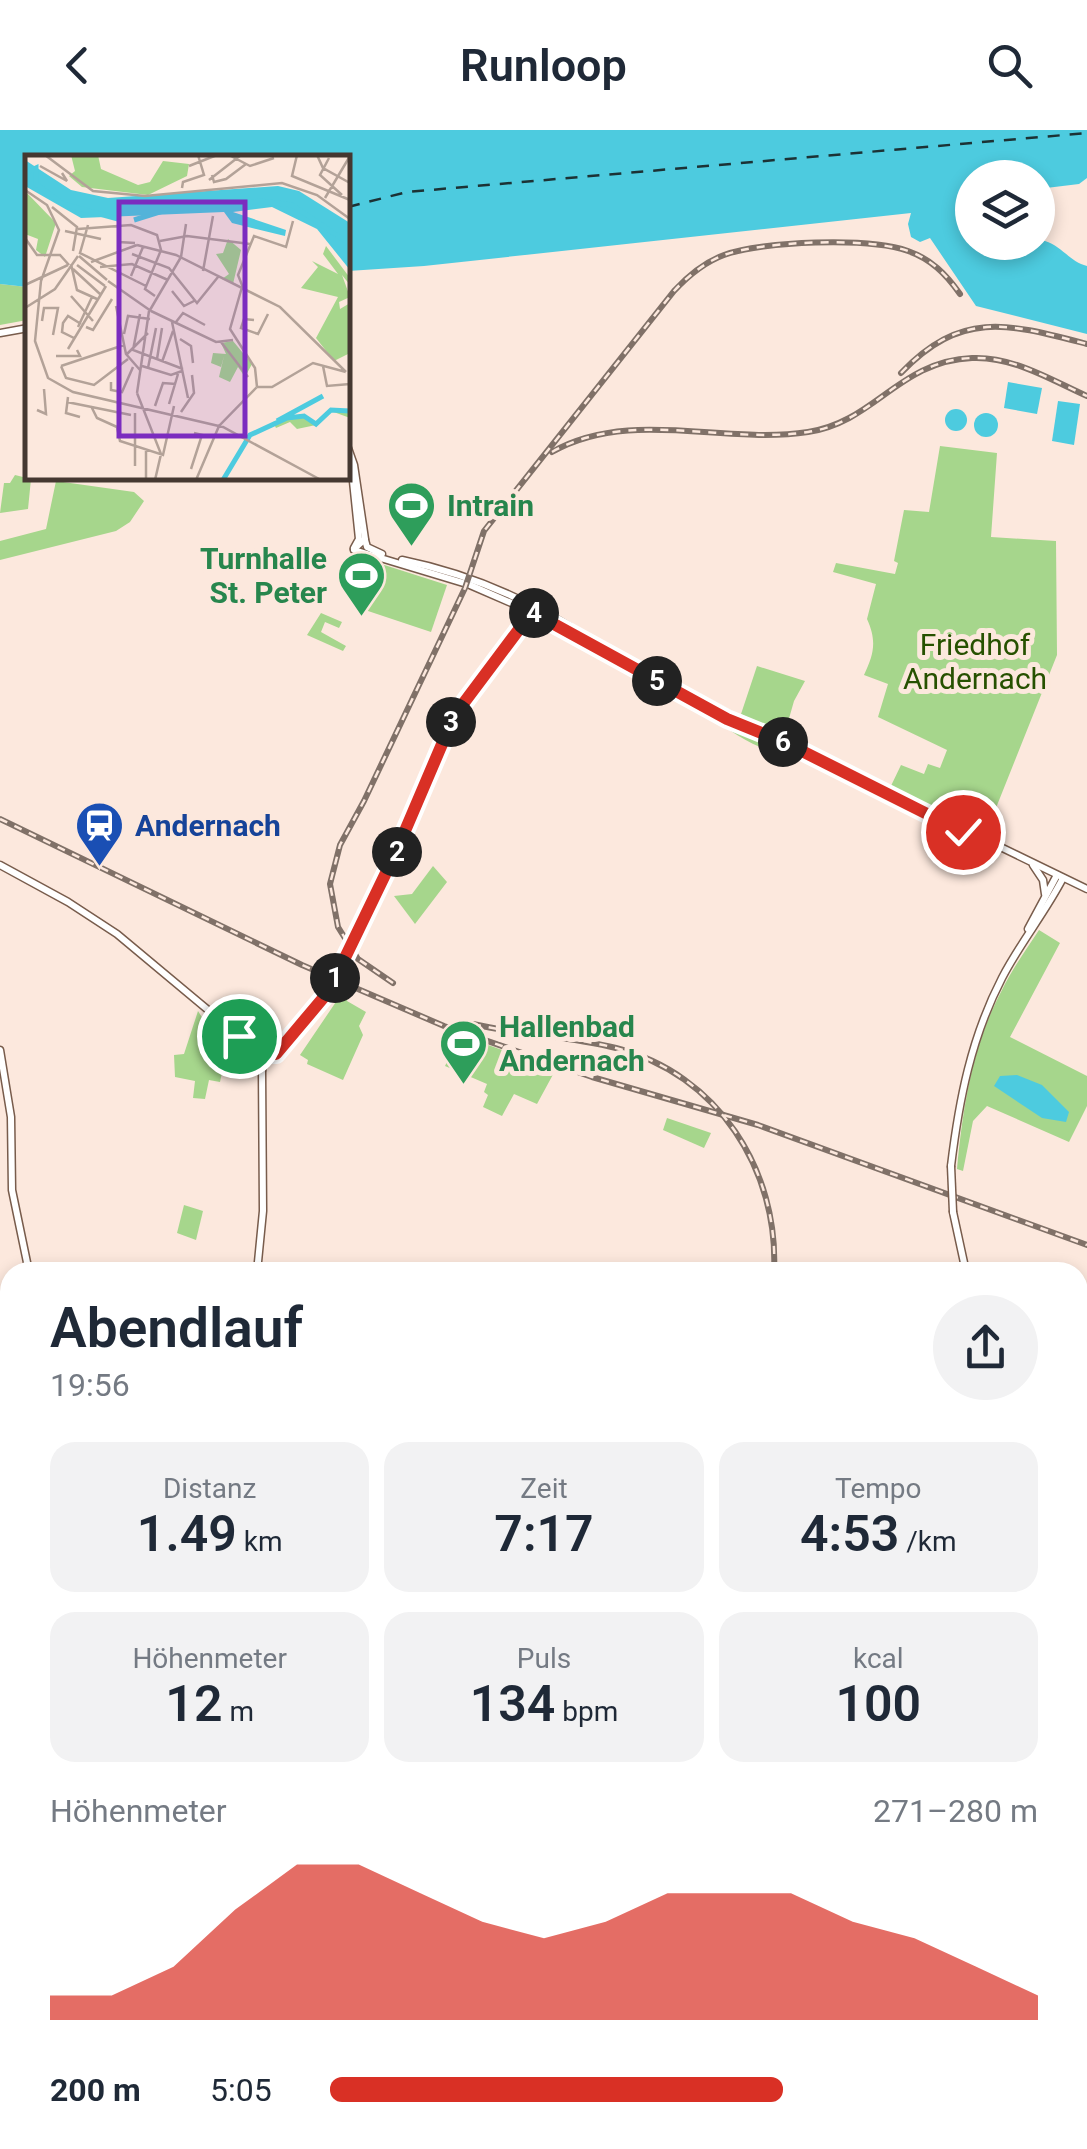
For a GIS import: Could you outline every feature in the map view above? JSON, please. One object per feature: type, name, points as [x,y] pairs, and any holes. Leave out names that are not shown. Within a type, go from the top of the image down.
[{"type":"street","points":[[0,333],[25,329]]},
{"type":"street","points":[[350,457],[359,539],[356,548]]},
{"type":"street","points":[[351,462],[364,540],[368,547],[382,554]]},
{"type":"street","points":[[356,548],[364,540]]},
{"type":"street","points":[[356,548],[468,578],[524,602],[718,706],[746,725],[1087,889]]},
{"type":"street","points":[[356,548],[466,584],[532,612],[727,719],[746,725]]},
{"type":"street","points":[[257,1262],[263,1211],[262,1070],[258,1067],[265,1057],[286,1048],[329,991],[396,852],[454,716],[532,612]]},
{"type":"street","points":[[1032,864],[1044,880],[1045,894]]},
{"type":"street","points":[[0,866],[68,902],[117,934],[265,1057],[271,1066],[262,1070]]},
{"type":"street","points":[[964,1262],[952,1212],[951,1166],[959,1100],[988,1008],[1045,894],[1060,877]]},
{"type":"street","points":[[1026,935],[1060,877]]},
{"type":"street","points":[[1,1056],[11,1117],[12,1190],[27,1262]]},
{"type":"street","points":[[0,1080],[6,1092]]},
{"type":"green space","points":[[0,284],[25,287],[25,320],[0,325]]},
{"type":"green space","name":"Friedhof Andernach","points":[[940,446],[997,453],[991,537],[1056,541],[1057,655],[986,833],[965,823],[962,816],[944,818],[889,790],[901,765],[924,774],[928,764],[940,768],[947,750],[878,717],[888,684],[864,675],[873,647],[867,619],[876,584],[833,572],[836,563],[895,574],[904,510],[929,512]]},
{"type":"green space","points":[[15,475],[31,480],[28,509],[0,513],[4,483],[10,483]]},
{"type":"green space","points":[[56,481],[134,492],[144,501],[130,522],[116,531],[0,560],[0,541],[46,529]]},
{"type":"green space","points":[[375,562],[447,585],[431,632],[359,608]]},
{"type":"green space","points":[[321,613],[342,622],[339,628],[325,622],[321,632],[346,646],[343,651],[307,635]]},
{"type":"green space","points":[[757,666],[805,681],[794,701],[784,736],[741,714]]},
{"type":"green space","points":[[697,706],[759,739],[760,747],[698,711]]},
{"type":"green space","points":[[433,866],[447,882],[415,924],[394,896],[412,894]]},
{"type":"green space","points":[[1039,930],[1060,943],[1010,1037],[1087,1076],[1087,1106],[1069,1142],[987,1106],[973,1121],[963,1171],[957,1169],[959,1146],[976,1055],[1002,990]]},
{"type":"green space","points":[[344,990],[349,993],[347,1001],[366,1012],[359,1026],[363,1035],[343,1080],[307,1064],[308,1060],[300,1055]]},
{"type":"green space","points":[[198,1011],[214,1036],[238,1039],[251,1056],[250,1073],[224,1063],[220,1082],[209,1080],[205,1099],[193,1098],[195,1081],[175,1077],[174,1055],[184,1054]]},
{"type":"green space","points":[[460,1035],[556,1069],[537,1104],[514,1094],[502,1116],[483,1107],[487,1084],[445,1066]]},
{"type":"green space","points":[[667,1118],[711,1133],[704,1148],[663,1130]]},
{"type":"green space","points":[[184,1205],[203,1211],[196,1240],[177,1233]]},
{"type":"water","points":[[0,130],[1087,130],[1087,178],[1079,184],[1055,187],[1055,160],[955,160],[955,260],[1055,260],[1056,246],[1087,266],[1087,334],[976,306],[930,238],[920,242],[911,237],[911,213],[350,271],[350,155],[25,155],[25,287],[0,284]]},
{"type":"water","points":[[1008,382],[1042,388],[1037,414],[1004,408]]},
{"type":"water","points":[[1058,401],[1080,404],[1074,445],[1052,441]]},
{"type":"water","points":[[956,409],[964,412],[964,428],[956,431],[948,428],[945,420],[948,412]]},
{"type":"water","points":[[986,413],[998,425],[986,437],[974,425]]},
{"type":"water","points":[[1017,1075],[1042,1085],[1069,1112],[1066,1122],[1042,1118],[994,1086],[1000,1076]]},
{"type":"ferry route","points":[[350,206],[407,192],[1087,133]]},
{"type":"railway","points":[[393,983],[358,959],[338,927],[330,884],[340,845],[465,588],[484,531],[674,291],[710,262],[741,250],[843,242],[916,254],[937,268],[960,294]]},
{"type":"railway","points":[[901,373],[923,353],[966,330],[1010,328],[1087,344]]},
{"type":"railway","points":[[552,452],[582,439],[613,432],[808,432],[852,417],[925,369],[972,358],[1017,365],[1087,396]]},
{"type":"railway","points":[[0,819],[302,965],[444,1026],[592,1077],[758,1125],[1087,1245]]},
{"type":"railway","points":[[473,1024],[616,1048],[652,1061],[684,1080],[712,1103],[753,1163],[766,1198],[774,1262]]},
{"type":"place","name":"Intrain","points":[[412,548]]},
{"type":"place","name":"Turnhalle St. Peter","points":[[362,618]]},
{"type":"place","name":"Andernach","points":[[100,868]]},
{"type":"place","name":"Hallenbad Andernach","points":[[464,1086]]},
{"type":"route","points":[[239,1036],[262,1054],[276,1054],[327,994],[396,852],[454,716],[532,612],[727,719],[784,742],[963,832]]}]
